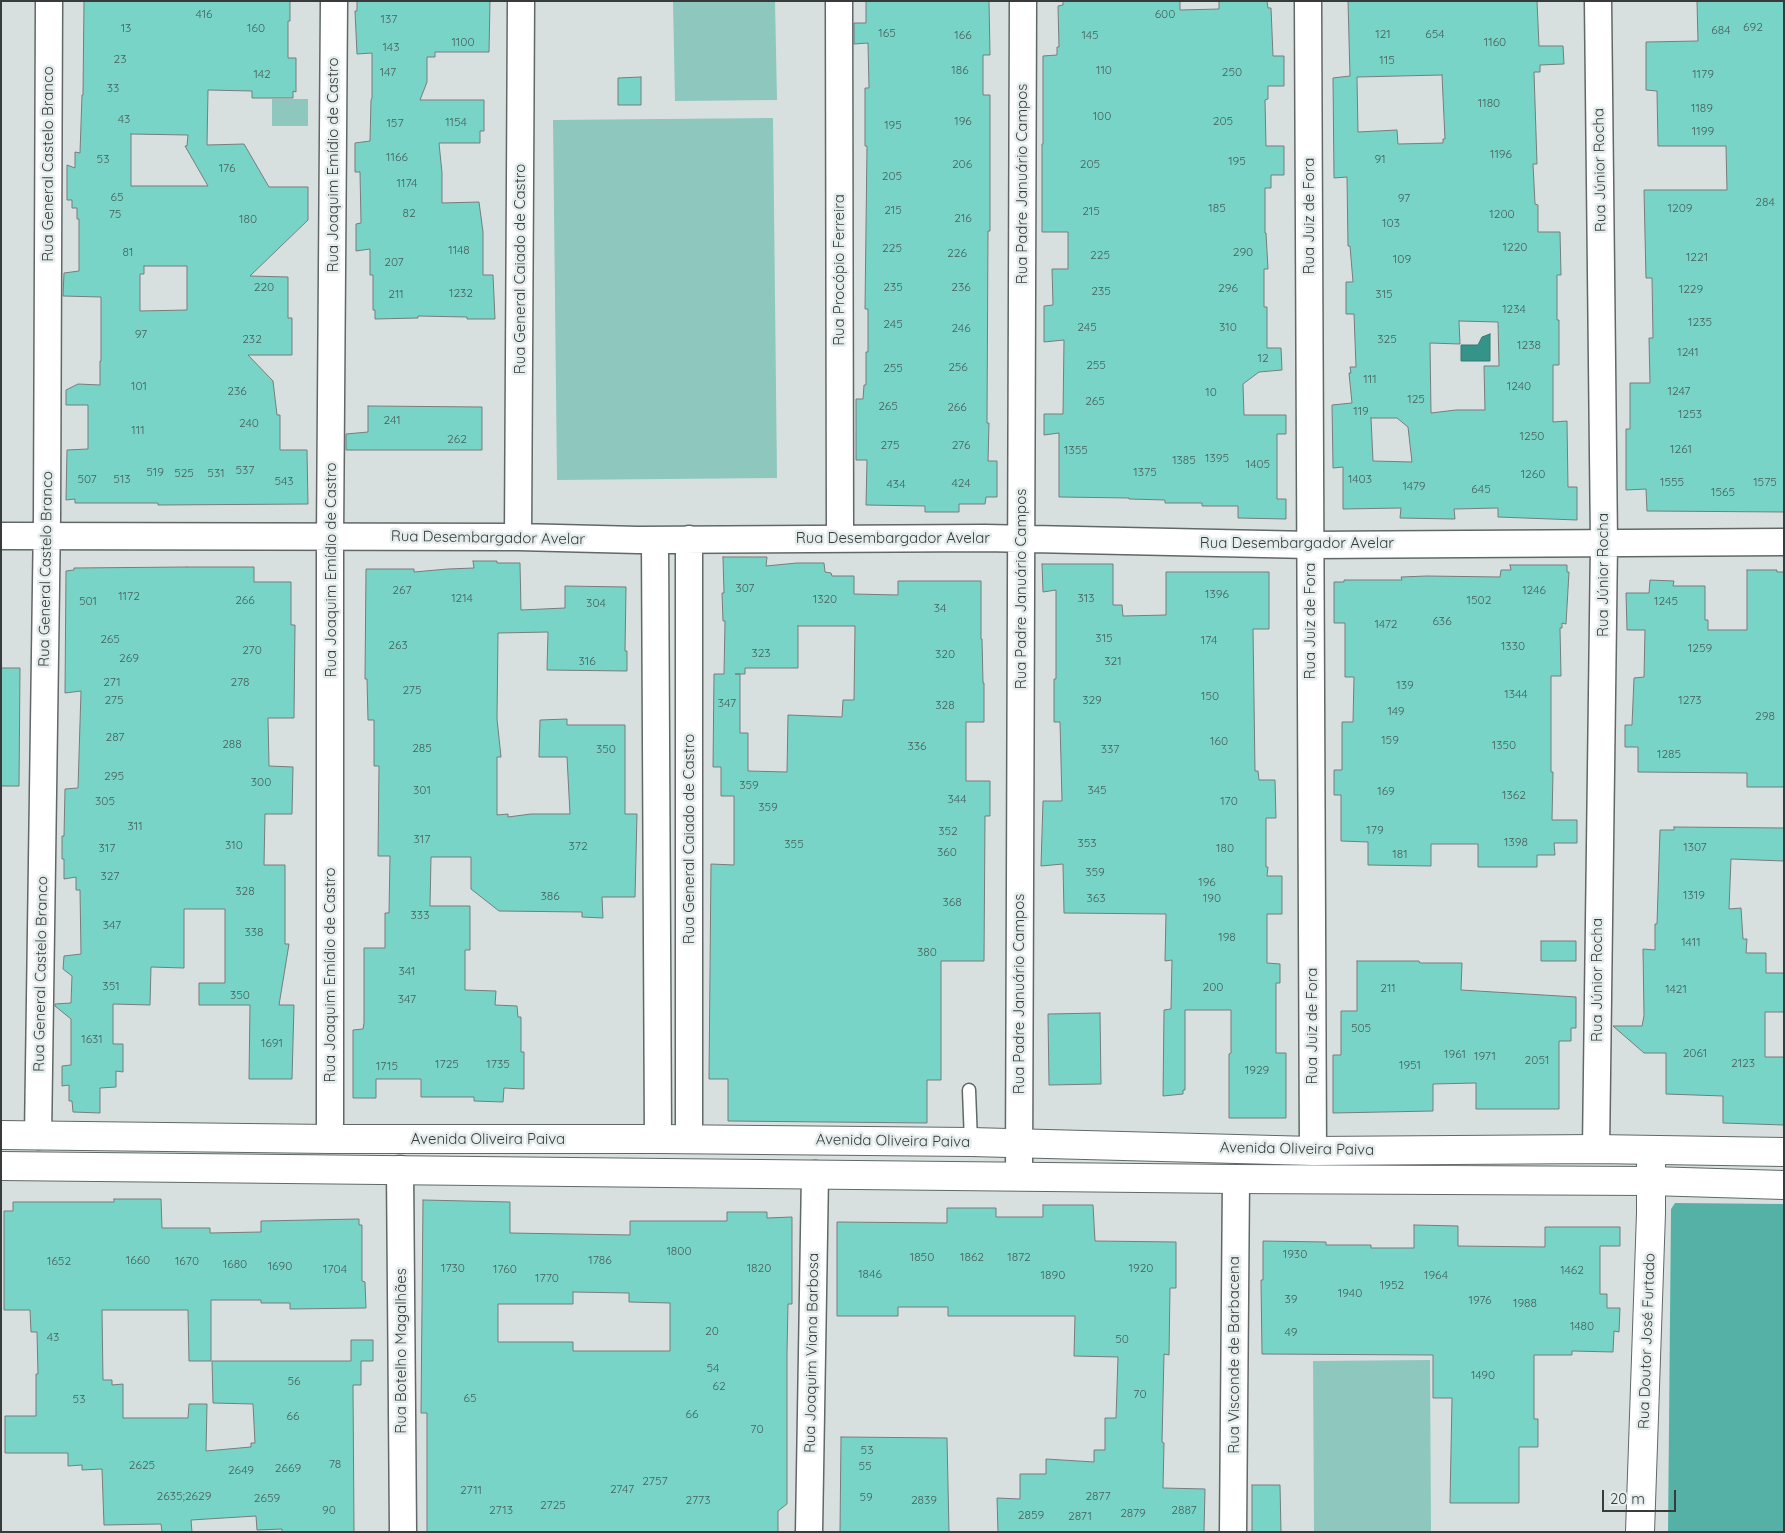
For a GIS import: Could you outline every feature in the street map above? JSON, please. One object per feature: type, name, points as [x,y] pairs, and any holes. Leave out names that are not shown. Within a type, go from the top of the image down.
[{"type":"main road","name":"Avenida Oliveira Paiva","points":[[1,1135],[330,1140],[689,1139],[1019,1142],[1313,1151],[1596,1149],[1784,1152]]},
{"type":"main road","name":"Rua Doutor José Furtado","points":[[1640,1532],[1651,1150]]},
{"type":"main road","name":"Avenida Oliveira Paiva","points":[[1,1166],[1236,1179],[1650,1181],[1784,1185]]},
{"type":"street","name":"Rua General Castelo Branco","points":[[38,1136],[46,536],[49,1]]},
{"type":"street","name":"Rua Joaquim Emídio de Castro","points":[[330,1140],[330,536],[334,1]]},
{"type":"street","name":"Rua General Caiado de Castro","points":[[518,537],[521,1]]},
{"type":"street","name":"Rua Procópio Ferreira","points":[[839,1],[840,538]]},
{"type":"street","name":"Rua Padre Januário Campos","points":[[1019,1176],[1022,1]]},
{"type":"street","name":"Rua Juiz de Fora","points":[[1308,1],[1313,1151]]},
{"type":"street","name":"Rua Júnior Rocha","points":[[1596,1149],[1604,543],[1598,1]]},
{"type":"street","name":"Rua Desembargador Avelar","points":[[1,536],[518,537],[656,540],[1021,539],[1310,545],[1784,542]]},
{"type":"street","name":"Rua General Caiado de Castro","points":[[689,539],[689,1139]]},
{"type":"street","points":[[656,540],[658,1139]]},
{"type":"street","name":"Rua Botelho Magalhães","points":[[400,1169],[403,1532]]},
{"type":"street","name":"Rua Joaquim Viana Barbosa","points":[[810,1532],[815,1174]]},
{"type":"street","name":"Rua Visconde de Barbacena","points":[[1233,1532],[1236,1179]]},
{"type":"lane","points":[[969,1090],[971,1142]]},
{"type":"shaded area","points":[[673,1],[775,1],[777,100],[675,101]]},
{"type":"shaded area","points":[[272,99],[308,99],[308,126],[272,126]]},
{"type":"shaded area","points":[[773,118],[777,478],[557,480],[553,120]]},
{"type":"shaded area","points":[[1490,334],[1490,361],[1461,361],[1461,345],[1478,345],[1482,337]]},
{"type":"shaded area","points":[[1675,1203],[1784,1204],[1784,1532],[1668,1532],[1671,1209]]},
{"type":"shaded area","points":[[1430,1360],[1431,1532],[1314,1532],[1313,1361]]},
{"type":"building","points":[[84,1],[290,1],[288,58],[296,58],[296,92],[293,91],[293,98],[252,98],[252,91],[208,90],[207,145],[244,144],[269,187],[308,187],[308,220],[250,276],[288,277],[288,318],[292,318],[292,355],[248,355],[273,381],[277,415],[280,415],[280,450],[307,450],[308,504],[158,505],[158,503],[75,503],[75,499],[66,500],[67,450],[88,449],[88,405],[66,405],[66,390],[78,384],[100,385],[101,297],[63,296],[64,273],[79,271],[79,219],[77,219],[77,208],[72,208],[72,200],[67,200],[67,165],[75,168],[75,152],[80,153]],"holes":[[[131,134],[188,135],[187,146],[185,146],[208,186],[131,186]],[[144,266],[187,266],[187,310],[140,311],[140,274],[144,274]]]},
{"type":"building","points":[[357,1],[490,1],[489,52],[435,52],[435,57],[427,57],[427,82],[420,100],[484,100],[484,131],[480,131],[480,143],[439,143],[442,203],[479,202],[483,232],[483,275],[493,275],[495,319],[418,316],[418,318],[375,319],[375,310],[373,310],[373,275],[370,275],[370,249],[356,251],[356,224],[361,223],[360,172],[355,172],[355,143],[370,141],[372,98],[372,53],[357,54],[355,11],[357,11]]},
{"type":"building","points":[[866,1],[989,1],[990,55],[983,55],[983,95],[990,95],[987,423],[989,423],[988,461],[997,461],[997,497],[986,497],[985,504],[959,504],[959,512],[925,512],[925,506],[866,505],[867,460],[856,460],[856,399],[863,399],[864,385],[866,385],[866,352],[868,352],[868,309],[865,309],[867,146],[865,146],[865,88],[869,88],[868,43],[854,44],[854,23],[866,23]]},
{"type":"building","points":[[1063,1],[1180,1],[1180,10],[1219,9],[1219,1],[1267,1],[1268,8],[1271,8],[1273,56],[1284,56],[1284,86],[1268,86],[1268,99],[1265,100],[1266,146],[1284,146],[1284,175],[1271,175],[1271,188],[1265,188],[1265,233],[1268,269],[1264,269],[1264,307],[1267,307],[1267,348],[1281,348],[1282,370],[1259,372],[1243,384],[1244,415],[1286,415],[1286,434],[1277,434],[1277,499],[1286,499],[1286,519],[1238,518],[1238,506],[1202,506],[1202,503],[1165,503],[1165,500],[1129,498],[1059,497],[1059,433],[1044,435],[1044,414],[1063,414],[1064,340],[1044,342],[1044,306],[1053,305],[1052,269],[1068,269],[1068,232],[1042,232],[1042,144],[1043,56],[1057,55],[1057,47],[1059,47],[1058,6],[1063,5]]},
{"type":"building","points":[[1348,1],[1537,1],[1539,46],[1563,46],[1564,64],[1540,65],[1540,72],[1534,72],[1537,164],[1533,164],[1535,204],[1538,205],[1538,232],[1560,232],[1561,275],[1557,275],[1559,365],[1553,365],[1553,422],[1567,421],[1568,487],[1577,487],[1577,520],[1498,517],[1498,508],[1454,509],[1455,519],[1400,518],[1401,508],[1343,509],[1343,467],[1333,468],[1332,405],[1352,403],[1349,373],[1351,373],[1350,367],[1356,367],[1354,314],[1346,314],[1346,282],[1353,282],[1350,246],[1348,246],[1347,177],[1334,178],[1333,78],[1350,76]],"holes":[[[1442,75],[1445,139],[1443,139],[1443,143],[1398,144],[1397,130],[1358,132],[1357,77]],[[1459,321],[1498,322],[1499,366],[1484,366],[1485,410],[1456,410],[1431,413],[1430,343],[1460,344]],[[1371,418],[1397,418],[1408,427],[1412,462],[1373,461]]]},
{"type":"building","points":[[1697,1],[1784,1],[1784,512],[1647,511],[1646,489],[1626,490],[1626,429],[1630,429],[1630,383],[1650,383],[1649,338],[1653,338],[1652,278],[1646,278],[1644,190],[1727,190],[1726,146],[1658,146],[1657,91],[1646,90],[1646,42],[1698,41]]},
{"type":"building","points":[[641,77],[641,105],[618,105],[618,78]]},
{"type":"building","points":[[368,406],[482,407],[482,450],[346,450],[346,434],[368,432]]},
{"type":"building","points":[[723,557],[767,557],[766,566],[824,563],[825,572],[831,573],[832,576],[854,576],[854,594],[898,595],[898,581],[981,581],[984,722],[966,722],[966,781],[990,781],[990,816],[985,816],[984,961],[941,961],[941,1080],[927,1080],[927,1123],[728,1121],[728,1079],[709,1079],[711,864],[734,865],[734,796],[721,796],[721,767],[713,767],[714,674],[724,674],[725,621],[723,621],[722,593],[724,593]],"holes":[[[798,626],[855,626],[854,700],[843,700],[842,717],[788,715],[787,772],[748,771],[748,733],[740,733],[740,674],[745,674],[745,668],[798,668]]]},
{"type":"building","points":[[473,561],[520,563],[521,610],[565,608],[565,586],[626,587],[625,651],[627,651],[627,671],[547,670],[548,632],[498,633],[497,719],[501,757],[497,757],[497,815],[508,814],[508,817],[531,814],[570,814],[567,757],[539,757],[540,720],[567,719],[567,725],[625,725],[625,814],[637,814],[635,897],[602,897],[603,918],[582,917],[582,912],[499,911],[471,889],[471,857],[431,857],[430,906],[470,906],[470,950],[465,950],[465,990],[496,991],[495,1005],[517,1006],[518,1017],[521,1017],[521,1052],[524,1052],[524,1089],[504,1088],[503,1102],[474,1101],[474,1097],[421,1097],[421,1079],[376,1079],[376,1098],[353,1098],[353,1030],[363,1029],[364,1023],[364,948],[385,948],[385,913],[389,913],[390,856],[378,856],[379,766],[374,766],[374,720],[368,720],[367,679],[365,679],[366,569],[414,569],[414,572],[474,568]]},
{"type":"building","points":[[1042,564],[1113,564],[1113,605],[1122,605],[1123,616],[1166,615],[1166,572],[1269,572],[1269,629],[1253,629],[1255,771],[1258,771],[1259,780],[1275,780],[1276,818],[1266,818],[1266,867],[1268,867],[1267,876],[1282,876],[1282,914],[1267,914],[1267,963],[1280,964],[1280,983],[1276,983],[1276,1053],[1286,1053],[1286,1118],[1229,1118],[1231,1010],[1185,1010],[1185,1090],[1183,1090],[1183,1094],[1163,1096],[1164,1010],[1171,1009],[1172,960],[1165,961],[1166,914],[1064,913],[1063,864],[1041,866],[1043,801],[1062,801],[1060,722],[1054,722],[1056,590],[1043,592]]},
{"type":"building","points":[[1510,565],[1567,565],[1567,572],[1569,572],[1566,624],[1562,623],[1562,628],[1560,628],[1561,676],[1551,676],[1552,820],[1577,820],[1577,843],[1554,843],[1555,855],[1537,855],[1537,867],[1478,867],[1478,844],[1431,844],[1431,866],[1368,865],[1368,842],[1341,841],[1341,795],[1334,795],[1334,770],[1342,770],[1342,722],[1353,722],[1354,677],[1345,677],[1345,623],[1334,623],[1334,582],[1344,582],[1344,580],[1402,580],[1401,577],[1427,576],[1500,577],[1501,570],[1511,570]]},
{"type":"building","points":[[254,567],[254,582],[291,582],[291,625],[295,625],[294,718],[268,718],[269,766],[293,767],[292,814],[265,814],[264,865],[285,865],[285,944],[289,944],[279,1005],[294,1005],[292,1079],[249,1079],[250,1005],[199,1005],[199,983],[225,983],[225,909],[184,909],[184,968],[151,967],[150,1005],[113,1004],[113,1044],[123,1044],[123,1072],[116,1071],[116,1087],[100,1088],[100,1113],[73,1112],[72,1101],[69,1101],[69,1085],[62,1086],[62,1066],[71,1065],[71,1019],[55,1006],[55,1004],[71,1003],[72,976],[63,969],[64,956],[81,954],[80,890],[76,890],[76,877],[64,879],[64,859],[62,859],[65,789],[78,788],[81,691],[65,693],[66,571],[74,570],[74,568]]},
{"type":"building","points":[[1747,570],[1777,570],[1777,572],[1784,572],[1784,787],[1747,787],[1747,773],[1638,772],[1638,747],[1625,747],[1625,725],[1632,725],[1634,678],[1644,677],[1645,630],[1627,630],[1626,593],[1649,593],[1650,580],[1674,581],[1673,586],[1705,586],[1705,620],[1708,620],[1708,630],[1747,630]]},
{"type":"building","points":[[1,668],[20,668],[19,786],[1,786]]},
{"type":"building","points":[[1674,827],[1784,828],[1784,861],[1731,859],[1729,909],[1741,908],[1743,939],[1747,939],[1746,953],[1766,953],[1766,973],[1784,973],[1784,1012],[1765,1012],[1765,1057],[1784,1057],[1784,1125],[1723,1123],[1723,1096],[1666,1094],[1666,1053],[1644,1053],[1613,1026],[1642,1026],[1644,1016],[1643,949],[1655,950],[1660,830],[1674,830]]},
{"type":"building","points":[[1541,941],[1576,941],[1576,961],[1541,961]]},
{"type":"building","points":[[1357,961],[1462,963],[1461,990],[1576,997],[1576,1028],[1571,1028],[1571,1041],[1559,1041],[1559,1109],[1476,1109],[1476,1083],[1433,1084],[1433,1111],[1333,1113],[1333,1055],[1341,1055],[1341,1011],[1357,1011]]},
{"type":"building","points":[[1100,1013],[1101,1084],[1049,1085],[1048,1014]]},
{"type":"building","points":[[114,1199],[161,1199],[162,1228],[210,1228],[210,1233],[261,1232],[261,1221],[359,1219],[359,1225],[362,1225],[362,1281],[365,1282],[366,1308],[290,1309],[290,1303],[261,1303],[261,1300],[211,1300],[211,1361],[189,1361],[188,1310],[102,1310],[103,1380],[112,1380],[112,1385],[123,1384],[123,1418],[188,1418],[189,1404],[207,1404],[206,1451],[251,1447],[251,1443],[255,1443],[253,1404],[213,1403],[212,1361],[351,1361],[351,1340],[373,1340],[373,1361],[361,1361],[361,1385],[353,1385],[354,1532],[282,1532],[282,1529],[257,1530],[256,1516],[191,1520],[192,1532],[162,1532],[161,1524],[104,1525],[102,1469],[82,1470],[82,1465],[68,1466],[68,1453],[5,1453],[5,1416],[36,1416],[36,1374],[38,1374],[37,1332],[31,1332],[30,1310],[4,1310],[4,1211],[13,1211],[13,1202],[114,1202]]},
{"type":"building","points":[[423,1200],[510,1202],[510,1233],[630,1235],[630,1221],[727,1221],[727,1212],[767,1212],[767,1218],[792,1217],[792,1304],[788,1304],[787,1353],[787,1504],[778,1511],[778,1532],[427,1532],[427,1413],[421,1413]],"holes":[[[573,1292],[629,1293],[629,1302],[670,1303],[670,1351],[573,1351],[573,1342],[498,1342],[498,1304],[573,1304]]]},
{"type":"building","points":[[1043,1205],[1093,1205],[1095,1241],[1176,1242],[1176,1288],[1170,1288],[1169,1355],[1164,1354],[1163,1488],[1205,1489],[1204,1532],[998,1532],[997,1498],[1020,1499],[1020,1474],[1046,1474],[1046,1459],[1094,1462],[1094,1450],[1105,1450],[1105,1418],[1116,1418],[1118,1357],[1074,1356],[1075,1316],[948,1316],[948,1307],[898,1307],[898,1316],[837,1316],[837,1222],[947,1223],[947,1208],[996,1208],[996,1217],[1043,1217]]},
{"type":"building","points":[[1414,1225],[1458,1226],[1458,1246],[1545,1247],[1545,1227],[1620,1227],[1620,1246],[1600,1246],[1600,1294],[1607,1294],[1607,1308],[1620,1308],[1619,1332],[1614,1331],[1613,1352],[1572,1351],[1572,1355],[1534,1355],[1534,1419],[1538,1419],[1538,1447],[1519,1447],[1519,1503],[1450,1503],[1452,1398],[1433,1398],[1433,1355],[1262,1354],[1261,1280],[1263,1280],[1263,1241],[1326,1242],[1326,1245],[1371,1245],[1371,1248],[1414,1248]]},
{"type":"building","points":[[841,1437],[947,1438],[949,1532],[840,1532]]},
{"type":"building","points":[[1252,1485],[1280,1485],[1281,1532],[1252,1532]]}]
